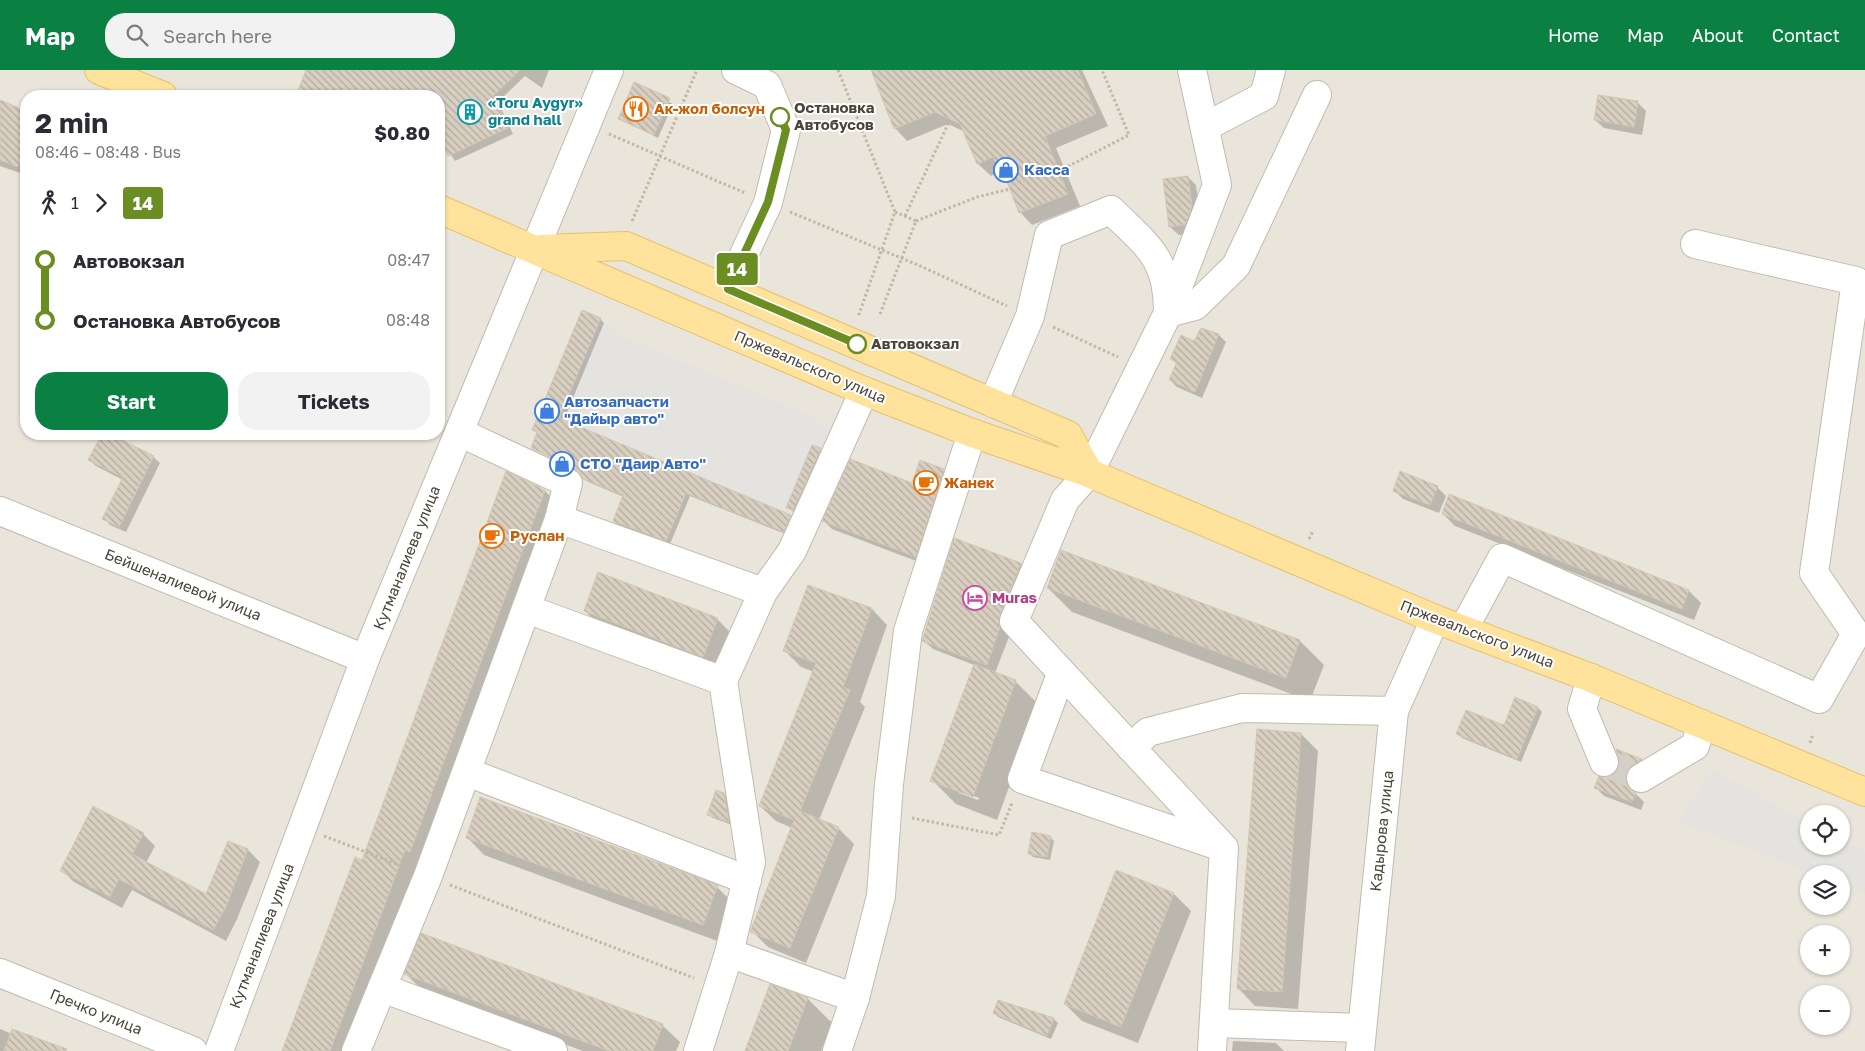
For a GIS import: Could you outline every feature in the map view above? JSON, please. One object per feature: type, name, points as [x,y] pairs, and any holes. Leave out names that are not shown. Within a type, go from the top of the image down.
[{"type":"main road","points":[[99,70],[148,90]]},
{"type":"main road","name":"Пржевальского улица","points":[[445,211],[864,391],[972,433],[1090,473],[1435,618],[1591,678],[1865,792]]},
{"type":"main road","name":"Пржевальского улица","points":[[536,249],[626,246],[1068,434],[1090,473]]},
{"type":"street","name":"Кутманалиева улица","points":[[219,1051],[365,659],[609,70]]},
{"type":"street","points":[[728,289],[768,202],[786,130],[767,85],[736,70]]},
{"type":"street","points":[[1192,70],[1217,185],[1168,313],[1090,473],[1065,500],[1014,621],[1224,848],[1212,1051]]},
{"type":"street","points":[[1204,127],[1264,96],[1271,70]]},
{"type":"street","points":[[1168,313],[1196,306],[1236,266],[1317,95]]},
{"type":"street","points":[[993,403],[1018,311],[1049,235],[1111,210],[1151,249],[1160,263],[1167,285],[1168,313]]},
{"type":"street","points":[[1464,628],[1502,558],[1819,699],[1856,634],[1814,573],[1856,281],[1695,244]]},
{"type":"street","points":[[698,1051],[729,953],[751,862],[723,681],[763,592],[792,550],[864,391]]},
{"type":"street","points":[[356,1051],[428,876],[467,772],[559,519],[568,483],[459,432]]},
{"type":"street","points":[[837,1051],[855,998],[881,896],[887,813],[908,631],[972,433]]},
{"type":"street","name":"Бейшеналиевой улица","points":[[0,511],[365,659]]},
{"type":"street","points":[[559,519],[763,592]]},
{"type":"street","points":[[527,609],[723,681]]},
{"type":"street","name":"Кадырова улица","points":[[1361,1040],[1394,711],[1435,618]]},
{"type":"street","points":[[1061,674],[1022,779],[1224,848]]},
{"type":"street","points":[[1591,678],[1582,709],[1604,762]]},
{"type":"street","points":[[1132,748],[1148,732],[1242,708],[1394,711]]},
{"type":"street","points":[[1641,778],[1695,746],[1702,724]]},
{"type":"street","points":[[467,772],[747,880]]},
{"type":"street","points":[[729,953],[855,998]]},
{"type":"street","name":"Гречко улица","points":[[0,972],[193,1051]]},
{"type":"street","points":[[382,988],[552,1051]]},
{"type":"street","points":[[1214,1024],[1361,1040]]},
{"type":"path","points":[[631,224],[697,70]]},
{"type":"path","points":[[838,70],[895,212],[863,308]]},
{"type":"path","points":[[1059,171],[1129,135],[1102,70]]},
{"type":"path","points":[[905,216],[950,120]]},
{"type":"path","points":[[587,124],[659,157],[902,259],[1142,368]]},
{"type":"path","points":[[895,212],[916,220],[977,197],[1010,189]]},
{"type":"path","points":[[880,314],[916,220]]},
{"type":"path","points":[[887,813],[999,835],[1022,779]]},
{"type":"path","points":[[303,828],[719,987]]},
{"type":"shaded area","points":[[0,70],[1865,70],[1865,1051],[0,1051]]},
{"type":"shaded area","points":[[582,310],[601,318],[614,333],[807,414],[836,431],[790,534],[532,430]]},
{"type":"shaded area","points":[[1712,769],[1800,819],[1800,855],[1850,855],[1850,844],[1865,852],[1865,893],[1850,887],[1850,865],[1800,865],[1800,869],[1678,822]]},
{"type":"building","name":"«Toru Aygyr» grand hall","points":[[306,70],[520,70],[493,96],[508,128],[448,156],[445,149],[445,90],[298,90]]},
{"type":"building","points":[[871,70],[1078,70],[1096,114],[1045,136],[1068,194],[1019,213],[1006,179],[1003,181],[993,157],[977,164],[960,124],[935,112],[894,129]]},
{"type":"building","points":[[634,82],[670,98],[654,135],[618,119]]},
{"type":"building","points":[[1598,95],[1638,101],[1634,127],[1594,120]]},
{"type":"building","points":[[0,100],[20,108],[20,161],[18,167],[0,160]]},
{"type":"building","points":[[1188,176],[1192,206],[1185,225],[1169,227],[1163,179]]},
{"type":"building","points":[[582,310],[601,318],[559,418],[791,515],[784,532],[686,493],[666,541],[613,521],[623,495],[583,479],[575,469],[531,448],[537,432],[532,430]]},
{"type":"building","points":[[1201,328],[1219,334],[1195,392],[1169,380],[1177,362],[1170,359],[1181,335],[1194,341]]},
{"type":"building","points":[[99,440],[122,440],[154,456],[119,527],[102,519],[123,477],[88,460]]},
{"type":"building","points":[[812,445],[821,448],[793,510],[786,508]]},
{"type":"building","points":[[850,459],[912,483],[920,460],[944,469],[916,557],[822,521]]},
{"type":"building","points":[[506,471],[545,490],[410,852],[405,850],[330,1051],[282,1051],[355,857],[362,860]]},
{"type":"building","points":[[1400,471],[1438,486],[1430,505],[1393,491]]},
{"type":"building","points":[[1449,494],[1689,590],[1682,609],[1442,514]]},
{"type":"building","points":[[954,538],[1021,563],[1000,615],[1000,627],[987,665],[922,641]]},
{"type":"building","points":[[1061,550],[1300,640],[1286,678],[1047,588]]},
{"type":"building","points":[[598,572],[718,618],[703,657],[584,611]]},
{"type":"building","points":[[808,585],[872,608],[843,687],[850,690],[800,811],[839,827],[790,948],[750,932],[794,820],[759,806],[816,663],[783,651]]},
{"type":"building","points":[[974,664],[1016,680],[973,797],[930,781]]},
{"type":"building","points":[[1515,697],[1538,707],[1517,759],[1456,734],[1466,710],[1504,725]]},
{"type":"building","points":[[1257,729],[1301,733],[1282,992],[1237,989]]},
{"type":"building","points":[[1616,749],[1642,759],[1628,770],[1625,778],[1628,786],[1636,792],[1632,802],[1594,788],[1599,776],[1610,777],[1617,771],[1619,764]]},
{"type":"building","points":[[716,790],[724,793],[729,822],[707,815]]},
{"type":"building","points":[[480,797],[718,885],[703,925],[466,838]]},
{"type":"building","points":[[93,806],[144,833],[132,854],[206,894],[228,841],[248,849],[226,907],[213,930],[119,879],[110,897],[60,871]]},
{"type":"building","points":[[1032,832],[1051,836],[1047,857],[1028,854]]},
{"type":"building","points":[[1116,870],[1174,893],[1121,1027],[1064,1004]]},
{"type":"building","points":[[421,933],[663,1024],[653,1051],[609,1051],[404,974]]},
{"type":"building","points":[[770,984],[808,998],[788,1051],[745,1051]]},
{"type":"building","points":[[998,1000],[1054,1018],[1047,1036],[993,1013]]},
{"type":"building","points":[[12,1029],[67,1049],[66,1051],[4,1051]]},
{"type":"tunnel","points":[[1604,762],[1641,778]]},
{"type":"bus line","name":"14","points":[[780,117],[786,130],[768,202],[728,289],[857,344]]},
{"type":"place","name":"Ак-жол болсун","points":[[636,109]]},
{"type":"place","name":"«Toru Aygyr» grand hall","points":[[470,112]]},
{"type":"place","name":"Остановка Автобусов","points":[[780,117]]},
{"type":"place","name":"Касса","points":[[1006,170]]},
{"type":"place","name":"Автовокзал","points":[[857,344]]},
{"type":"place","name":"Автозапчасти \"Дайыр авто\"","points":[[547,411]]},
{"type":"place","name":"СТО \"Даир Авто\"","points":[[562,464]]},
{"type":"place","name":"Жанек","points":[[926,483]]},
{"type":"place","name":"Руслан","points":[[492,536]]},
{"type":"place","name":"Muras","points":[[975,598]]}]
